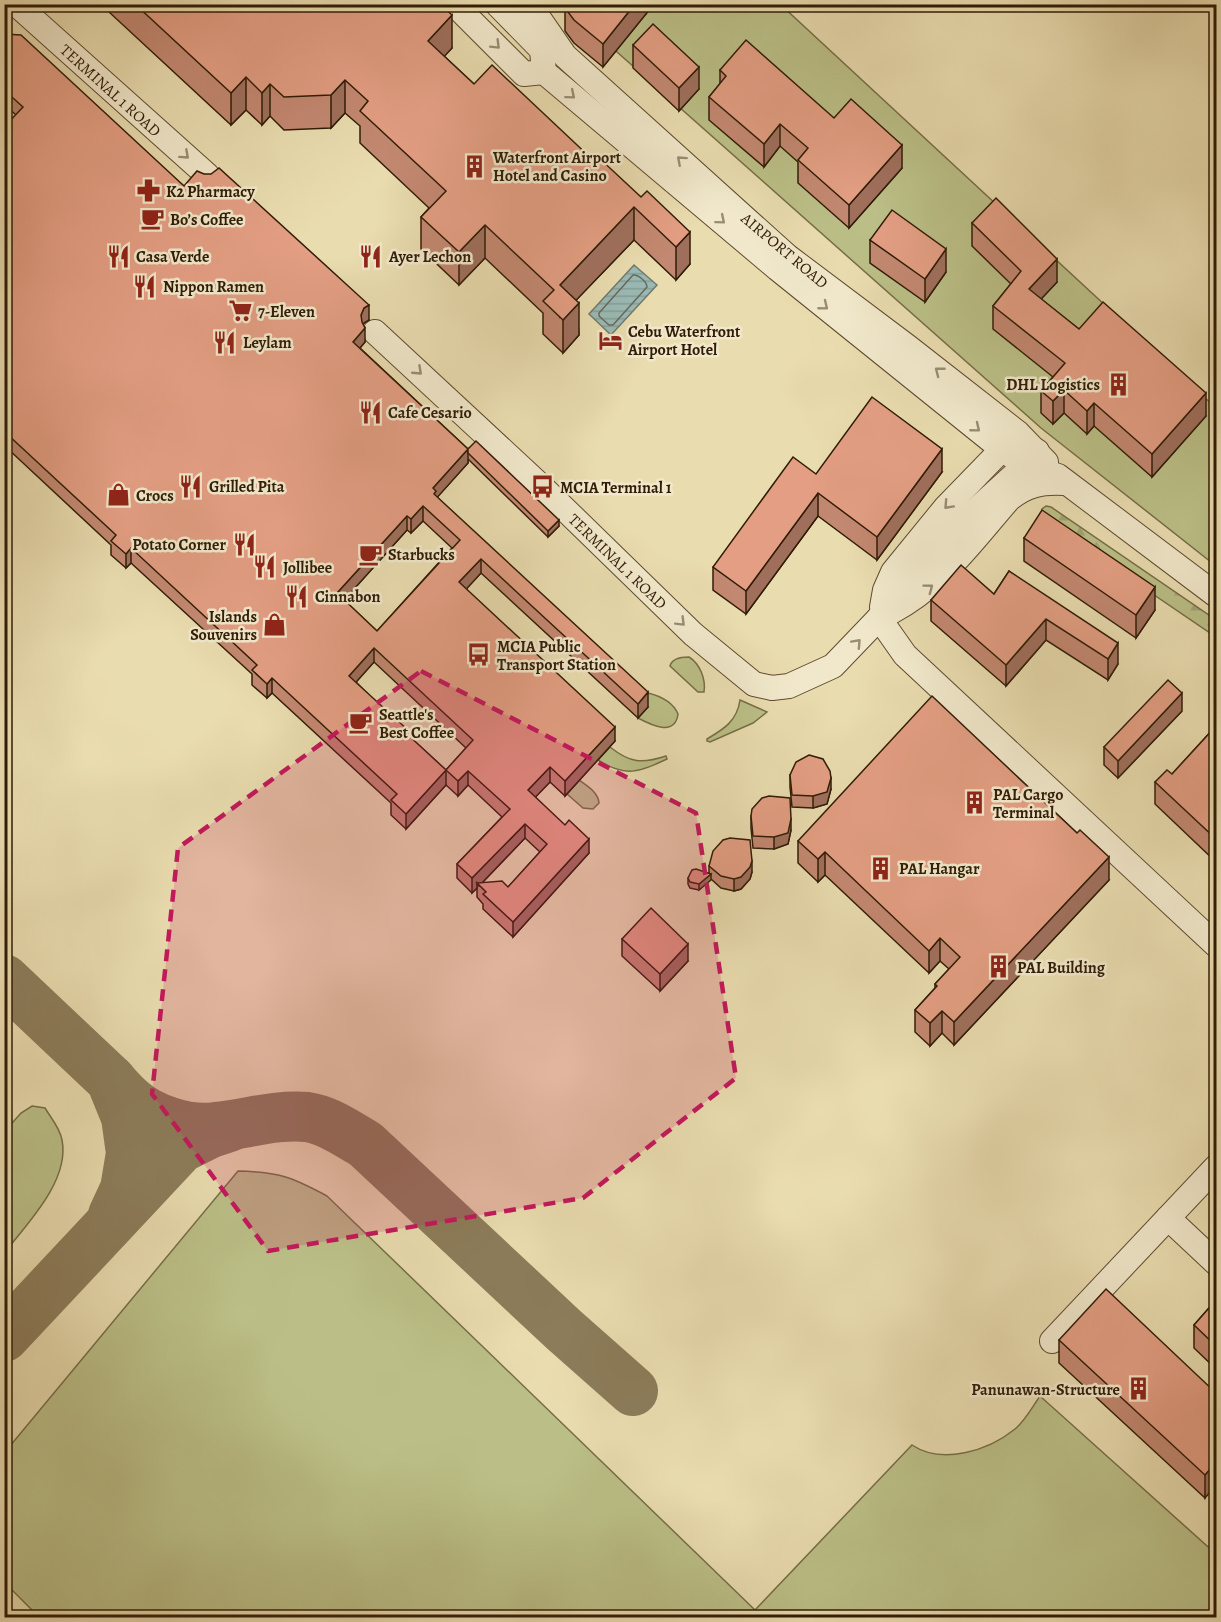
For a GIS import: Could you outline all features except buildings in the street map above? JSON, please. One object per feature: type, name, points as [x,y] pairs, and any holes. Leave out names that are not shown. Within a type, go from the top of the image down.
[{"type":"street","name":"TERMINAL 1 ROAD","points":[[16,4],[207,175]]},
{"type":"street","name":"AIRPORT ROAD","points":[[454,4],[524,74],[544,72],[778,269],[1216,595]]},
{"type":"street","points":[[497,4],[542,50],[544,72]]},
{"type":"street","name":"AIRPORT ROAD","points":[[529,4],[565,56],[787,256],[908,346],[1011,442]]},
{"type":"street","name":"TERMINAL 1 ROAD","points":[[375,332],[542,487],[693,634],[754,684],[772,688],[789,686],[833,666],[879,618],[928,558],[1031,458]]},
{"type":"street","points":[[1011,442],[946,507],[893,572],[885,590],[879,618],[905,655],[1216,945]]},
{"type":"street","name":"TERMINAL 1 ROAD","points":[[879,618],[910,602],[937,582],[1009,499],[1021,489],[1063,480]]},
{"type":"street","points":[[1052,1341],[1216,1167]]},
{"type":"street","points":[[1168,1218],[1216,1263]]},
{"type":"highlighted area","points":[[421,671],[696,813],[736,1078],[583,1198],[268,1251],[152,1094],[178,848]]},
{"type":"green space","points":[[564,5],[781,5],[1216,408],[1216,566],[1041,428]]},
{"type":"green space","points":[[1046,506],[1051,507],[1216,620],[1216,637],[1041,518],[1042,509]]},
{"type":"green space","points":[[689,657],[701,672],[704,692],[698,692],[670,666],[675,660]]},
{"type":"green space","points":[[648,693],[666,700],[676,710],[678,714],[672,725],[662,727],[638,718]]},
{"type":"green space","points":[[740,700],[767,712],[753,723],[710,742],[707,741],[733,719]]},
{"type":"green space","points":[[610,747],[630,759],[643,761],[666,756],[667,759],[640,770],[625,771],[598,760]]},
{"type":"green space","points":[[579,780],[597,796],[599,803],[593,809],[583,808],[567,794]]},
{"type":"green space","points":[[32,1106],[45,1108],[55,1123],[62,1140],[63,1155],[54,1185],[5,1252],[5,1131],[21,1113]]},
{"type":"green space","points":[[238,1171],[285,1177],[327,1196],[755,1610],[912,1445],[924,1451],[951,1455],[992,1444],[1015,1429],[1040,1396],[1216,1554],[1216,1617],[39,1617],[5,1583],[5,1452]]},
{"type":"water","points":[[634,265],[657,285],[611,335],[589,314]]},
{"type":"taxiway","points":[[4,979],[111,1080],[126,1117],[131,1153],[125,1189],[113,1215]]},
{"type":"taxiway","points":[[111,1080],[139,1107],[170,1122],[205,1128],[273,1118],[307,1117],[330,1124],[365,1144],[564,1330],[633,1391]]},
{"type":"taxiway","points":[[4,1337],[181,1148],[229,1127]]},
{"type":"place","name":"Waterfront Airport Hotel and Casino","points":[[475,166]]},
{"type":"place","name":"K2 Pharmacy","points":[[148,191]]},
{"type":"place","name":"Bo’s Coffee","points":[[152,219]]},
{"type":"place","name":"Casa Verde","points":[[118,256]]},
{"type":"place","name":"Ayer Lechon","points":[[371,256]]},
{"type":"place","name":"Nippon Ramen","points":[[145,286]]},
{"type":"place","name":"7-Eleven","points":[[240,311]]},
{"type":"place","name":"Cebu Waterfront Airport Hotel","points":[[610,340]]},
{"type":"place","name":"Leylam","points":[[225,342]]},
{"type":"place","name":"DHL Logistics","points":[[1118,384]]},
{"type":"place","name":"Cafe Cesario","points":[[370,412]]},
{"type":"place","name":"Grilled Pita","points":[[191,486]]},
{"type":"place","name":"MCIA Terminal 1","points":[[542,487]]},
{"type":"place","name":"Crocs","points":[[118,495]]},
{"type":"place","name":"Potato Corner","points":[[244,544]]},
{"type":"place","name":"Starbucks","points":[[370,554]]},
{"type":"place","name":"Jollibee","points":[[265,567]]},
{"type":"place","name":"Cinnabon","points":[[297,596]]},
{"type":"place","name":"Islands Souvenirs","points":[[275,625]]},
{"type":"place","name":"MCIA Public Transport Station","points":[[479,655]]},
{"type":"place","name":"Seattle's Best Coffee","points":[[361,723]]},
{"type":"place","name":"PAL Cargo Terminal","points":[[975,803]]},
{"type":"place","name":"PAL Hangar","points":[[881,868]]},
{"type":"place","name":"PAL Building","points":[[999,967]]},
{"type":"place","name":"Panunawan-Structure","points":[[1138,1389]]}]
